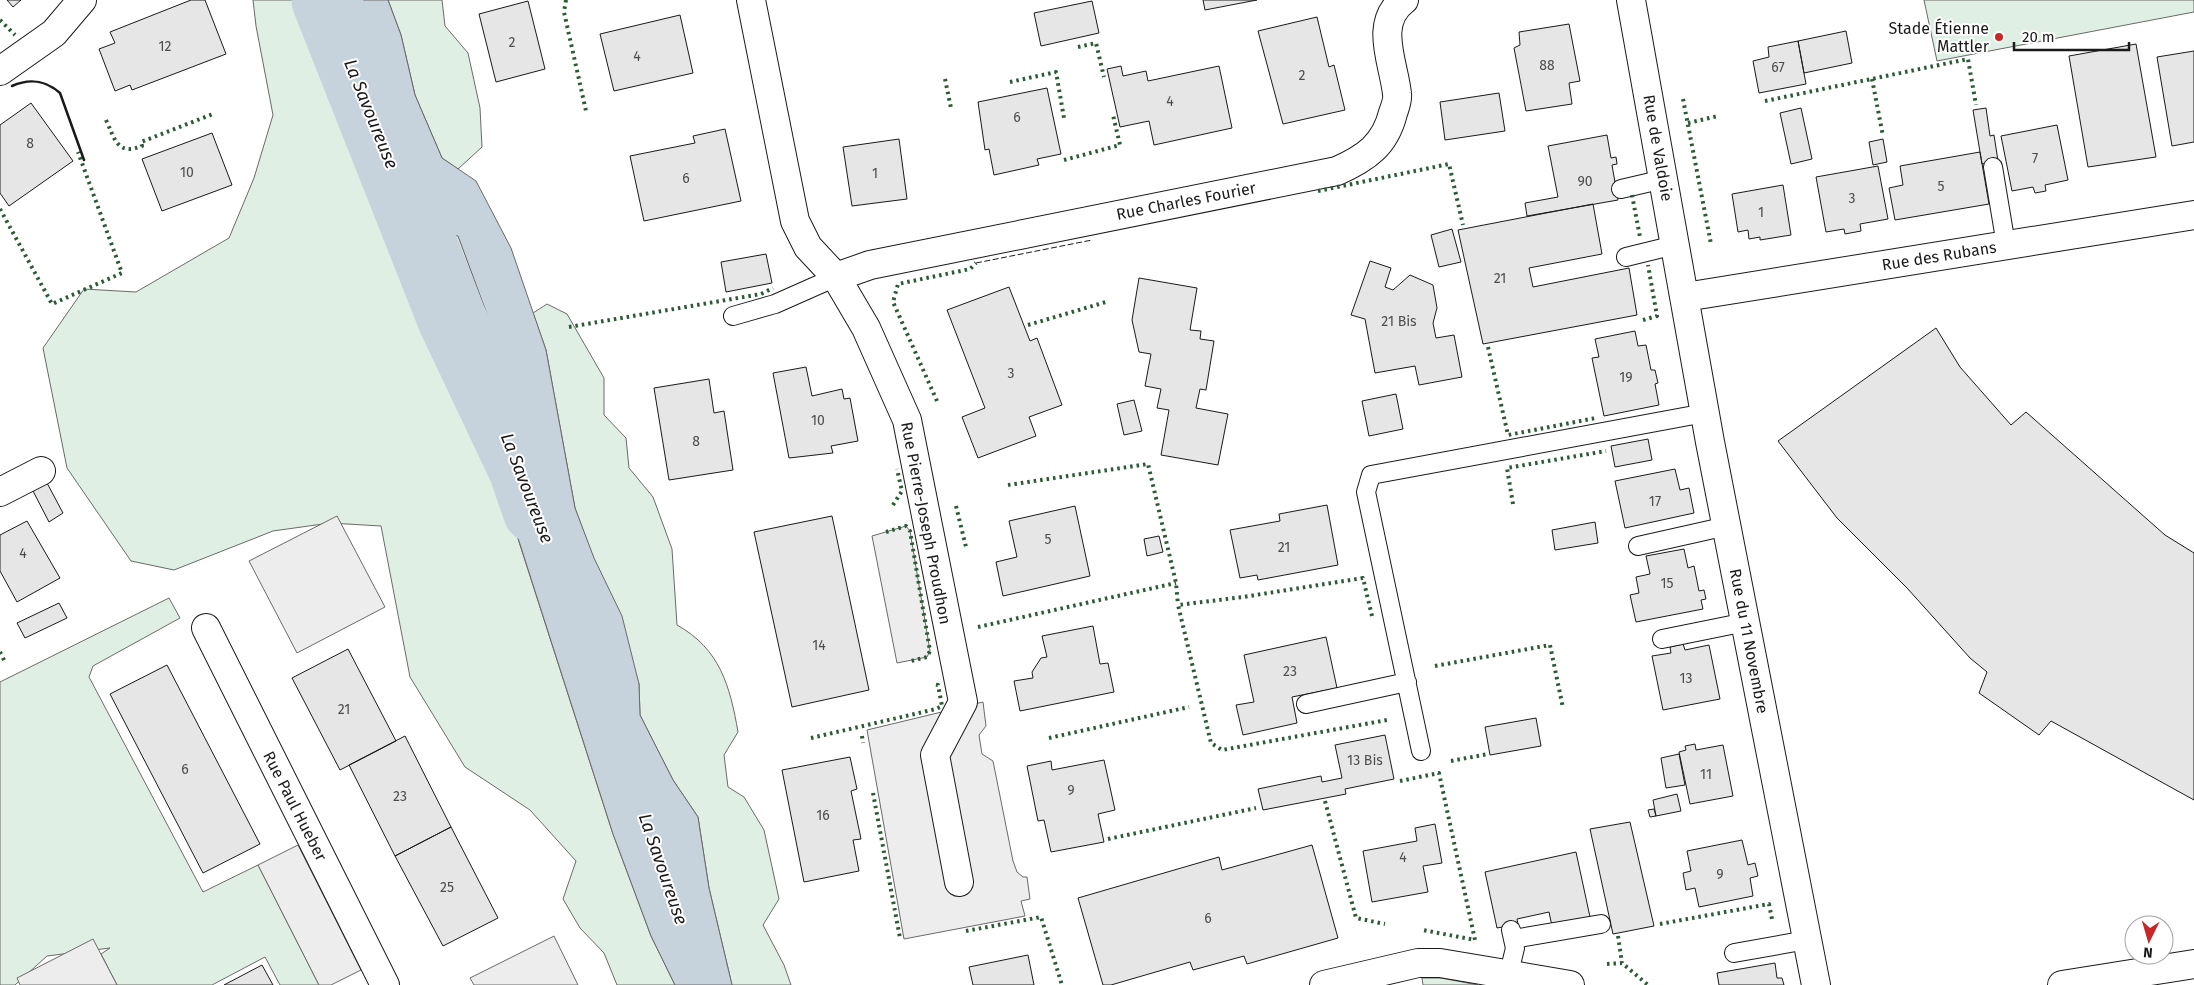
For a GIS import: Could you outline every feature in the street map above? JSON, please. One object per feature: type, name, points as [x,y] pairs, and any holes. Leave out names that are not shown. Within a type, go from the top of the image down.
[{"type":"street","points":[[0,71],[54,33],[82,0]]},
{"type":"street","name":"Rue Pierre-Joseph Proudhon","points":[[751,0],[795,221],[808,248],[836,278],[866,328],[907,420],[963,702],[935,755],[959,882]]},
{"type":"street","name":"Rue Charles Fourier","points":[[836,278],[870,265],[1337,171],[1354,163],[1375,149],[1390,126],[1397,96],[1388,50],[1388,23],[1398,5],[1404,0]]},
{"type":"street","name":"Rue de Valdoie","points":[[1631,0],[1685,297]]},
{"type":"street","name":"Rue des Rubans","points":[[1685,297],[2194,215]]},
{"type":"street","name":"Rue du 11 Novembre","points":[[1685,297],[1705,413],[1816,985]]},
{"type":"street","points":[[0,492],[41,471]]},
{"type":"street","name":"Rue Paul Hueber","points":[[206,628],[385,985]]},
{"type":"street","points":[[1324,985],[1418,962],[1440,963],[1509,973],[1570,985]]},
{"type":"street","points":[[2062,985],[2194,964]]},
{"type":"lane","points":[[1993,167],[2006,245]]},
{"type":"lane","points":[[1621,188],[1664,180]]},
{"type":"lane","points":[[1626,258],[1675,244]]},
{"type":"lane","points":[[733,316],[776,304],[836,278]]},
{"type":"lane","points":[[1420,751],[1366,492],[1371,476],[1705,413]]},
{"type":"lane","points":[[1638,546],[1727,526]]},
{"type":"lane","points":[[1662,639],[1746,622]]},
{"type":"lane","points":[[1306,704],[1407,682]]},
{"type":"lane","points":[[1509,973],[1514,948],[1512,934],[1601,924]]},
{"type":"lane","points":[[1734,953],[1807,940]]},
{"type":"green space","points":[[253,0],[303,0],[313,48],[341,82],[365,146],[389,225],[458,235],[510,376],[492,458],[613,834],[651,936],[675,985],[617,985],[604,953],[580,928],[563,899],[576,861],[530,810],[465,767],[410,677],[381,526],[330,523],[273,531],[174,570],[131,561],[67,468],[43,348],[84,289],[136,292],[229,238],[254,178],[273,115]]},
{"type":"green space","points":[[388,0],[442,0],[445,26],[468,53],[480,108],[482,147],[458,169],[442,158],[415,95],[401,35]]},
{"type":"green space","name":"Stade Étienne Mattler","points":[[1924,0],[2194,0],[2194,12],[1937,61]]},
{"type":"green space","points":[[547,304],[567,314],[604,378],[604,415],[626,438],[629,468],[653,497],[672,549],[677,625],[704,645],[721,670],[727,684],[738,732],[724,755],[728,787],[744,797],[764,830],[779,899],[763,925],[784,965],[791,985],[732,985],[709,888],[698,817],[673,780],[640,715],[639,684],[575,508],[546,350],[533,313]]},
{"type":"green space","points":[[169,598],[180,618],[93,666],[89,677],[203,892],[258,865],[319,985],[280,985],[265,957],[212,985],[117,985],[101,954],[110,948],[47,956],[15,985],[0,985],[0,682]]},
{"type":"green space","points":[[1422,978],[1441,978],[1478,985],[1423,985]]},
{"type":"shaded area","points":[[337,516],[385,607],[297,653],[249,561]]},
{"type":"shaded area","points":[[906,526],[910,531],[930,651],[927,657],[897,663],[872,536]]},
{"type":"shaded area","points":[[983,702],[986,726],[979,735],[982,754],[993,761],[1013,861],[1017,872],[1023,877],[1027,877],[1030,899],[1021,901],[1025,916],[904,939],[867,730]]},
{"type":"shaded area","points":[[298,845],[361,970],[331,985],[319,985],[258,865]]},
{"type":"shaded area","points":[[554,936],[578,985],[474,985],[470,978]]},
{"type":"shaded area","points":[[93,939],[117,985],[20,985],[17,978]]},
{"type":"water","points":[[303,0],[388,0],[401,35],[415,95],[442,158],[476,181],[511,248],[546,350],[575,508],[594,558],[622,616],[639,684],[640,715],[673,780],[698,817],[709,888],[732,985],[675,985],[651,936],[613,834],[492,457],[510,376],[458,236],[389,225],[365,146],[341,82],[313,48]]},
{"type":"building","points":[[7,0],[21,0],[13,7]]},
{"type":"building","points":[[191,0],[205,0],[226,54],[132,90],[130,85],[115,91],[99,49],[115,43],[110,32]]},
{"type":"building","points":[[1203,0],[1257,0],[1205,10]]},
{"type":"building","points":[[528,1],[545,69],[496,82],[479,14]]},
{"type":"building","points":[[1092,1],[1099,33],[1041,46],[1034,13]]},
{"type":"building","points":[[680,15],[693,73],[614,91],[600,34]]},
{"type":"building","points":[[1317,17],[1329,67],[1334,65],[1345,110],[1283,124],[1258,31]]},
{"type":"building","points":[[1569,24],[1580,81],[1569,83],[1572,104],[1526,111],[1514,48],[1520,45],[1519,32]]},
{"type":"building","points":[[1846,31],[1852,63],[1804,73],[1798,41]]},
{"type":"building","points":[[1798,41],[1806,84],[1759,93],[1753,61],[1769,57],[1768,47]]},
{"type":"building","points":[[2136,44],[2156,157],[2088,167],[2069,56]]},
{"type":"building","points":[[2194,51],[2194,142],[2172,146],[2157,57]]},
{"type":"building","points":[[1121,66],[1123,76],[1146,71],[1148,81],[1219,66],[1232,128],[1154,145],[1149,121],[1120,127],[1107,69]]},
{"type":"building","points":[[1047,88],[1061,154],[1037,159],[1039,165],[994,175],[989,149],[985,150],[978,102]]},
{"type":"building","points":[[1499,93],[1505,131],[1445,140],[1440,102]]},
{"type":"building","points":[[31,103],[73,161],[9,206],[0,193],[0,125]]},
{"type":"building","points":[[1801,108],[1812,159],[1791,164],[1780,113]]},
{"type":"building","points":[[1986,108],[1990,136],[1994,135],[1998,161],[1982,164],[1973,110]]},
{"type":"building","points":[[2057,125],[2068,180],[2045,185],[2046,191],[2035,193],[2033,187],[2012,191],[2001,136]]},
{"type":"building","points":[[725,129],[741,201],[644,221],[630,156],[695,143],[693,136]]},
{"type":"building","points":[[212,133],[232,185],[162,211],[142,159]]},
{"type":"building","points":[[1607,135],[1611,158],[1616,157],[1617,164],[1612,165],[1618,200],[1527,216],[1525,203],[1558,197],[1548,146]]},
{"type":"building","points":[[899,139],[907,199],[852,206],[843,147]]},
{"type":"building","points":[[1883,139],[1887,162],[1873,165],[1869,142]]},
{"type":"building","points":[[1980,152],[1989,204],[1895,220],[1889,188],[1903,185],[1900,166]]},
{"type":"building","points":[[1878,166],[1888,219],[1860,224],[1861,231],[1845,234],[1844,229],[1826,232],[1816,177]]},
{"type":"building","points":[[1783,185],[1791,235],[1760,240],[1760,237],[1749,239],[1748,230],[1738,232],[1732,194]]},
{"type":"building","points":[[1593,204],[1602,254],[1529,268],[1533,287],[1629,268],[1637,315],[1483,344],[1458,230]]},
{"type":"building","points":[[1452,229],[1461,262],[1439,267],[1431,235]]},
{"type":"building","points":[[766,254],[772,283],[726,292],[721,262]]},
{"type":"building","points":[[1370,261],[1391,268],[1385,287],[1393,290],[1410,275],[1433,285],[1437,308],[1433,323],[1436,338],[1454,335],[1462,377],[1419,385],[1415,366],[1375,373],[1365,319],[1351,315]]},
{"type":"building","points":[[1139,278],[1197,288],[1190,330],[1201,331],[1200,339],[1214,341],[1206,390],[1200,389],[1196,408],[1228,414],[1218,465],[1161,455],[1169,410],[1157,408],[1161,389],[1145,386],[1151,354],[1139,352],[1132,320]]},
{"type":"building","points":[[1009,287],[1030,341],[1037,338],[1062,405],[1029,417],[1036,436],[978,458],[962,417],[985,408],[947,310]]},
{"type":"building","points":[[1936,328],[1960,367],[2011,425],[2026,412],[2165,535],[2194,553],[2194,800],[2051,721],[2039,735],[1979,693],[1987,672],[1970,658],[1907,588],[1837,518],[1778,441]]},
{"type":"building","points":[[1635,331],[1638,346],[1646,345],[1651,370],[1655,370],[1658,383],[1655,384],[1659,405],[1604,416],[1592,358],[1599,357],[1595,339]]},
{"type":"building","points":[[806,367],[812,396],[842,389],[844,399],[850,398],[858,441],[831,446],[833,453],[789,458],[773,373]]},
{"type":"building","points":[[709,379],[714,413],[724,411],[733,470],[669,480],[654,388]]},
{"type":"building","points":[[1396,394],[1403,429],[1369,436],[1362,401]]},
{"type":"building","points":[[1134,400],[1142,431],[1124,435],[1117,404]]},
{"type":"building","points":[[1648,439],[1652,460],[1615,467],[1611,446]]},
{"type":"building","points":[[1675,469],[1680,490],[1689,488],[1694,513],[1625,528],[1615,481]]},
{"type":"building","points":[[47,483],[63,513],[49,522],[33,491]]},
{"type":"building","points":[[1327,505],[1338,565],[1258,580],[1257,575],[1240,578],[1230,530],[1280,521],[1279,514]]},
{"type":"building","points":[[1075,506],[1090,576],[1003,596],[996,562],[1017,557],[1009,521]]},
{"type":"building","points":[[832,516],[869,690],[792,707],[754,532]]},
{"type":"building","points":[[27,521],[60,578],[17,602],[0,571],[0,535]]},
{"type":"building","points":[[1595,522],[1598,543],[1555,550],[1552,530]]},
{"type":"building","points":[[1159,536],[1163,552],[1147,556],[1144,539]]},
{"type":"building","points":[[1684,549],[1688,568],[1694,566],[1699,591],[1704,590],[1706,599],[1701,600],[1703,609],[1636,622],[1630,595],[1639,593],[1636,577],[1650,574],[1646,556]]},
{"type":"building","points":[[59,603],[67,618],[25,638],[17,623]]},
{"type":"building","points":[[1093,626],[1100,664],[1108,663],[1114,692],[1020,711],[1014,681],[1033,678],[1032,672],[1041,658],[1047,657],[1042,636]]},
{"type":"building","points":[[1326,637],[1337,688],[1292,697],[1297,723],[1243,735],[1236,705],[1254,702],[1244,655]]},
{"type":"building","points":[[1683,644],[1685,650],[1709,645],[1720,699],[1663,710],[1652,656],[1671,653],[1670,647]]},
{"type":"building","points":[[348,649],[396,741],[340,770],[292,678]]},
{"type":"building","points":[[167,665],[260,844],[203,873],[110,694]]},
{"type":"building","points":[[1536,718],[1541,746],[1490,755],[1485,727]]},
{"type":"building","points":[[1385,735],[1394,779],[1345,789],[1346,794],[1263,810],[1258,789],[1321,776],[1322,782],[1342,778],[1335,745]]},
{"type":"building","points":[[405,736],[451,827],[395,856],[349,765]]},
{"type":"building","points":[[1695,744],[1696,750],[1723,745],[1733,796],[1690,804],[1679,752],[1686,750],[1685,746]]},
{"type":"building","points":[[1679,754],[1685,785],[1666,788],[1661,758]]},
{"type":"building","points":[[850,757],[857,789],[851,791],[861,839],[853,840],[859,871],[804,882],[782,770]]},
{"type":"building","points":[[1104,760],[1115,810],[1098,814],[1104,842],[1051,852],[1044,820],[1038,821],[1027,766],[1051,761],[1052,770]]},
{"type":"building","points":[[1677,794],[1681,811],[1656,816],[1653,800]]},
{"type":"building","points":[[1654,809],[1656,816],[1650,817],[1648,810]]},
{"type":"building","points":[[1630,822],[1654,926],[1613,934],[1590,829]]},
{"type":"building","points":[[1435,824],[1442,863],[1423,866],[1428,892],[1372,902],[1363,851],[1417,841],[1415,828]]},
{"type":"building","points":[[451,827],[498,918],[443,946],[395,856]]},
{"type":"building","points":[[1742,840],[1748,865],[1755,863],[1758,876],[1750,878],[1753,896],[1699,907],[1695,888],[1686,890],[1683,873],[1691,871],[1687,851]]},
{"type":"building","points":[[1312,845],[1338,938],[1247,964],[1244,956],[1193,970],[1190,962],[1111,985],[1103,985],[1078,898],[1219,857],[1222,870]]},
{"type":"building","points":[[1576,852],[1590,917],[1552,926],[1549,912],[1517,919],[1518,924],[1497,928],[1485,872]]},
{"type":"building","points":[[1028,955],[1034,985],[973,985],[969,967]]},
{"type":"building","points":[[1775,963],[1777,978],[1782,978],[1784,985],[1719,985],[1717,973]]},
{"type":"building","points":[[262,965],[273,985],[224,985]]},
{"type":"waterway","name":"La Savoureuse","points":[[326,0],[452,319],[523,469],[537,510]]},
{"type":"hedge","points":[[566,0],[564,12],[586,111]]},
{"type":"hedge","points":[[0,20],[15,35]]},
{"type":"hedge","points":[[1078,47],[1096,43],[1104,77]]},
{"type":"hedge","points":[[1765,101],[1968,59],[1976,105]]},
{"type":"hedge","points":[[1010,82],[1056,72],[1064,118]]},
{"type":"hedge","points":[[945,79],[951,108]]},
{"type":"hedge","points":[[1872,79],[1883,136]]},
{"type":"hedge","points":[[1683,99],[1711,244]]},
{"type":"hedge","points":[[106,120],[118,144],[127,149],[134,149],[142,146],[141,142],[213,114]]},
{"type":"hedge","points":[[1064,160],[1120,145],[1113,115]]},
{"type":"hedge","points":[[1688,123],[1718,116]]},
{"type":"hedge","points":[[0,209],[52,304],[122,273],[78,152]]},
{"type":"hedge","points":[[1318,191],[1449,164],[1463,225]]},
{"type":"hedge","points":[[1632,195],[1640,237]]},
{"type":"hedge","points":[[937,401],[893,302],[898,284],[970,269],[976,263]]},
{"type":"hedge","points":[[1643,320],[1657,316],[1648,265]]},
{"type":"hedge","points":[[569,327],[761,294],[773,288]]},
{"type":"hedge","points":[[1028,325],[1106,302]]},
{"type":"hedge","points":[[1488,347],[1508,435],[1596,418]]},
{"type":"hedge","points":[[1513,504],[1507,468],[1606,451]]},
{"type":"hedge","points":[[1008,485],[1148,464],[1176,583],[1178,605]]},
{"type":"hedge","points":[[893,505],[902,491],[897,469]]},
{"type":"hedge","points":[[956,506],[966,547]]},
{"type":"hedge","points":[[886,532],[906,526],[910,531],[930,651],[927,657],[911,661]]},
{"type":"hedge","points":[[1372,616],[1363,578],[1178,605],[1211,743],[1222,750],[1387,720]]},
{"type":"hedge","points":[[978,627],[1176,583]]},
{"type":"hedge","points":[[1435,666],[1550,645],[1563,708]]},
{"type":"hedge","points":[[0,652],[5,662]]},
{"type":"hedge","points":[[811,738],[936,709],[942,706],[938,685],[933,684]]},
{"type":"hedge","points":[[1049,738],[1189,707]]},
{"type":"hedge","points":[[862,736],[863,743]]},
{"type":"hedge","points":[[1451,761],[1488,754]]},
{"type":"hedge","points":[[1400,781],[1439,773],[1475,940],[1423,930]]},
{"type":"hedge","points":[[873,793],[900,938]]},
{"type":"hedge","points":[[1325,801],[1356,918],[1385,924]]},
{"type":"hedge","points":[[1108,839],[1256,808]]},
{"type":"hedge","points":[[1660,924],[1769,904],[1772,919]]},
{"type":"hedge","points":[[966,931],[1041,917],[1062,985]]},
{"type":"hedge","points":[[1618,936],[1622,963]]},
{"type":"hedge","points":[[1607,964],[1622,963],[1648,985]]},
{"type":"fence","points":[[976,263],[1092,240]]},
{"type":"wall","points":[[12,86],[31,81],[49,85],[60,93],[84,160]]},
{"type":"place","name":"Stade Étienne Mattler","points":[[1999,37]]}]
